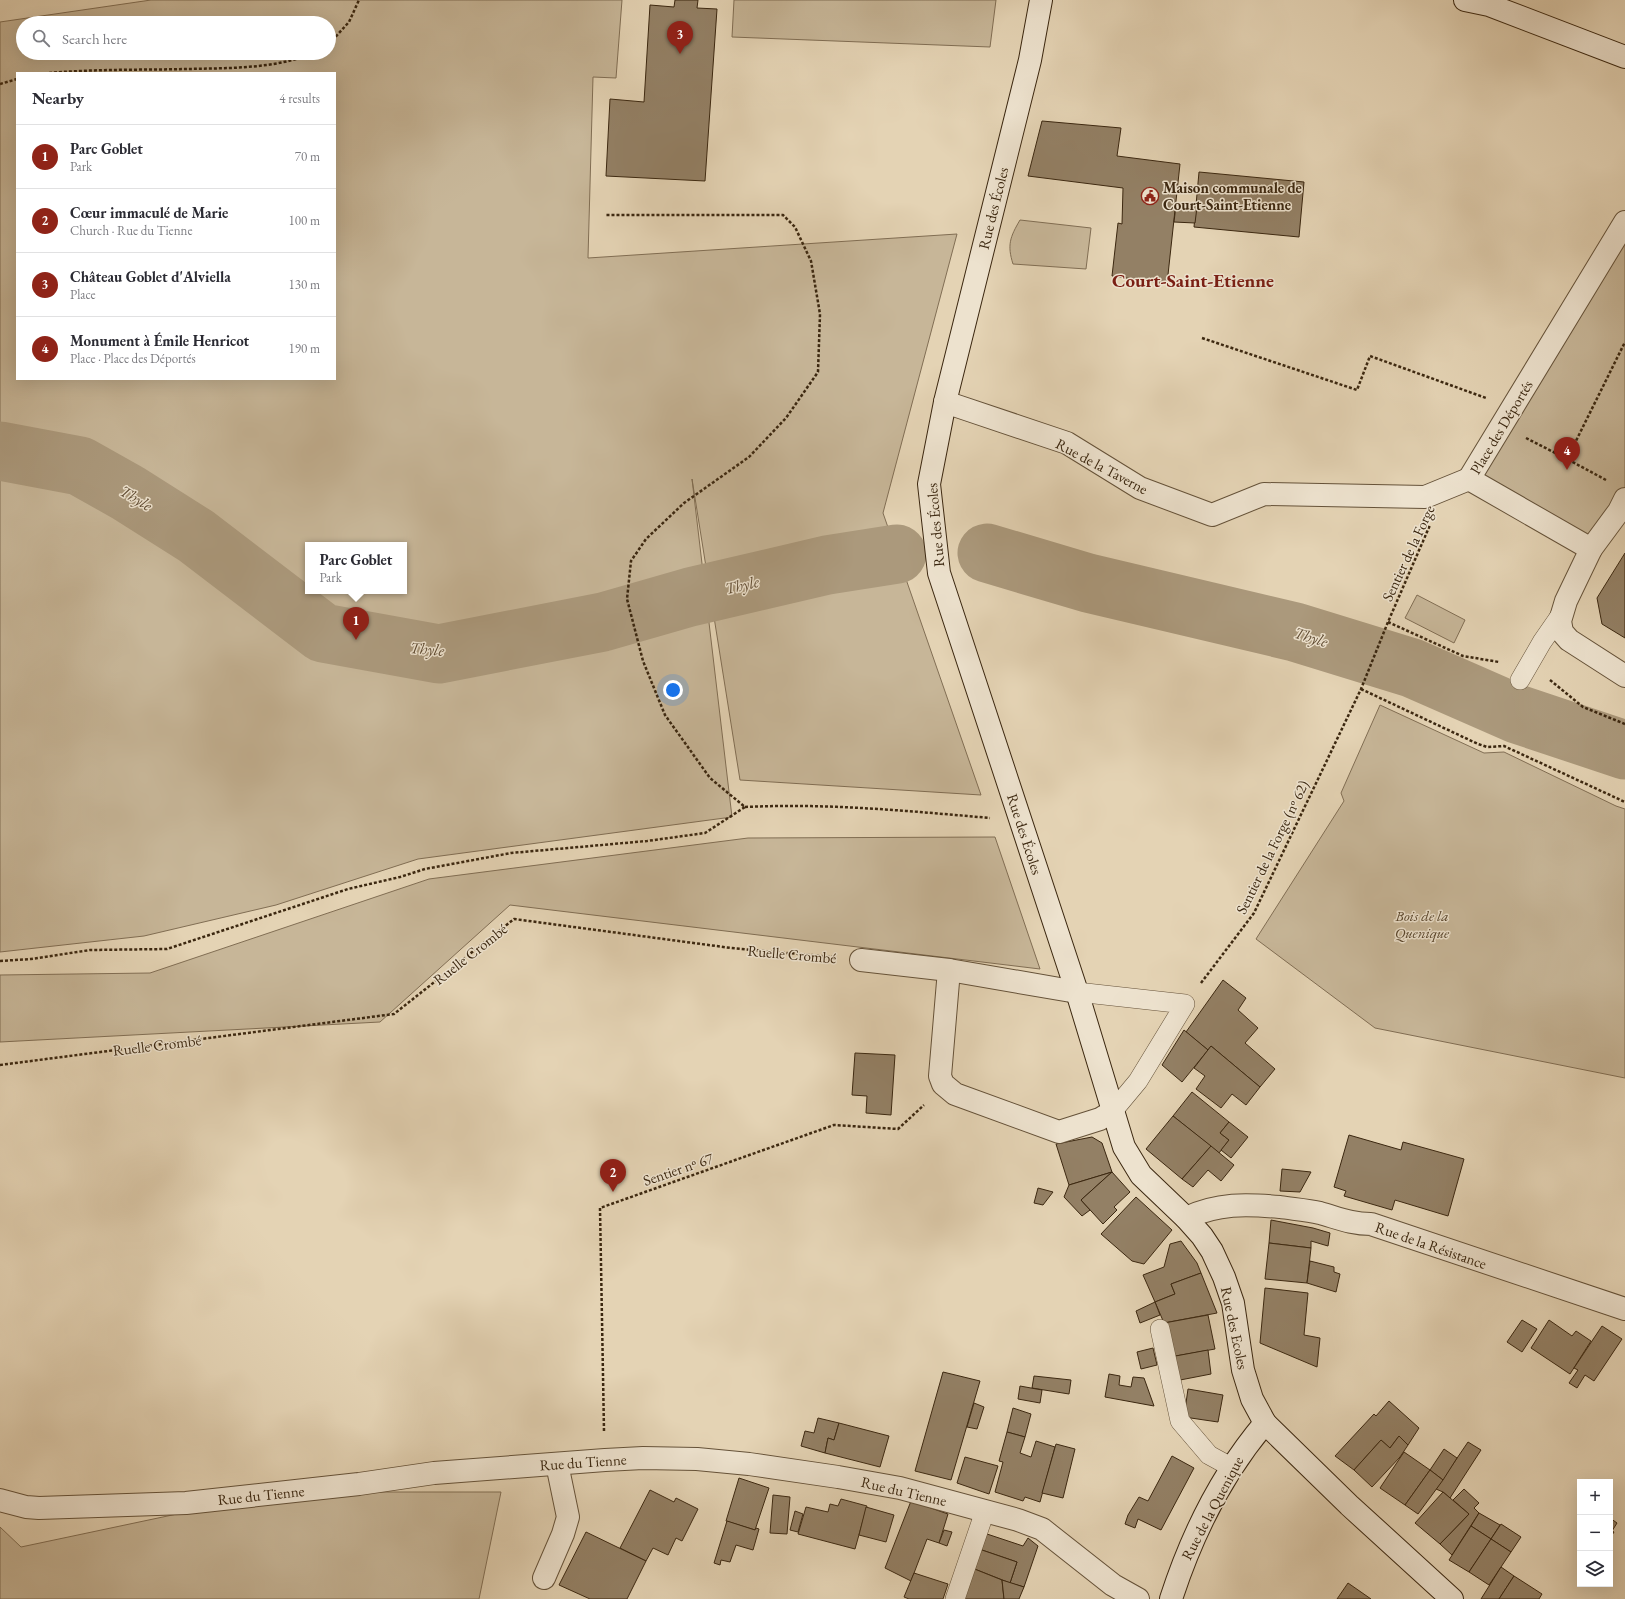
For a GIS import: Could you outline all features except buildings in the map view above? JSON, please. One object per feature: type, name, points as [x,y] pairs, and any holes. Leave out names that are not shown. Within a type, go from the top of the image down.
[{"type":"street","name":"Rue des Écoles","points":[[1041,0],[1030,60],[945,402],[929,484],[939,573],[1077,992]]},
{"type":"street","points":[[1465,0],[1489,4],[1625,57]]},
{"type":"street","name":"Place des Déportés","points":[[1592,549],[1469,479],[1625,222]]},
{"type":"street","name":"Rue de la Taverne","points":[[945,402],[1067,444],[1140,488],[1212,515],[1264,494],[1425,497],[1469,479]]},
{"type":"street","points":[[1618,491],[1619,511],[1592,549],[1566,601],[1560,616],[1560,627],[1569,640],[1625,676]]},
{"type":"street","points":[[861,960],[949,970],[1077,992]]},
{"type":"street","points":[[949,970],[940,1076],[945,1086],[955,1094],[1059,1132],[1100,1119],[1113,1111]]},
{"type":"street","name":"Rue des Ecoles","points":[[1077,992],[1124,1147],[1130,1159],[1141,1175],[1186,1218],[1202,1236],[1212,1251],[1226,1282],[1233,1303],[1243,1370],[1252,1399],[1265,1423],[1348,1505],[1452,1599]]},
{"type":"street","name":"Rue de la Résistance","points":[[1186,1218],[1202,1211],[1241,1205],[1290,1208],[1318,1212],[1356,1224],[1371,1224],[1625,1309]]},
{"type":"street","name":"Rue de la Quenique","points":[[1171,1599],[1182,1565],[1225,1476],[1244,1448],[1265,1423]]},
{"type":"street","name":"Rue du Tienne","points":[[0,1500],[26,1507],[39,1508],[186,1503],[359,1484],[434,1473],[643,1458],[697,1459],[749,1464],[900,1488],[1018,1520],[1042,1529],[1113,1585],[1138,1599]]},
{"type":"street","points":[[544,1578],[561,1541],[568,1517],[557,1464]]},
{"type":"lane","points":[[1520,680],[1542,642],[1560,616]]},
{"type":"lane","points":[[1077,992],[1185,1004],[1138,1081],[1113,1111]]},
{"type":"lane","points":[[1160,1329],[1180,1421],[1210,1455],[1231,1467]]},
{"type":"lane","points":[[955,1599],[985,1511]]},
{"type":"path","points":[[336,36],[349,22],[359,0]]},
{"type":"path","points":[[59,72],[78,70],[243,68],[280,63],[290,60]]},
{"type":"path","points":[[0,84],[16,79]]},
{"type":"path","points":[[606,216],[783,215],[795,227],[811,260],[820,314],[818,372],[786,418],[749,457],[684,502],[646,539],[631,561],[628,599],[644,661],[665,715],[710,778],[745,807]]},
{"type":"path","points":[[1202,338],[1357,390],[1370,356],[1491,400]]},
{"type":"path","points":[[1567,459],[1625,342]]},
{"type":"path","points":[[1502,425],[1567,459],[1618,491]]},
{"type":"path","name":"Sentier de la Forge","points":[[1361,688],[1431,524]]},
{"type":"path","points":[[1361,688],[1478,744],[1487,747],[1504,746],[1625,802]]},
{"type":"path","name":"Sentier de la Forge (nᵒ 62)","points":[[1185,1004],[1254,913],[1361,688]]},
{"type":"path","points":[[0,961],[31,959],[90,950],[167,949],[348,889],[400,877],[425,869],[511,853],[647,841],[705,833],[745,807],[778,805],[860,807],[1020,820]]},
{"type":"path","name":"Ruelle Crombé","points":[[0,1065],[394,1014],[514,919],[731,948],[861,960]]},
{"type":"path","name":"Sentier nᵒ 67","points":[[604,1436],[600,1208],[834,1125],[898,1129],[945,1086]]},
{"type":"green space","points":[[151,0],[622,0],[616,78],[593,77],[588,258],[957,234],[883,513],[981,795],[740,780],[692,479],[732,817],[418,859],[276,905],[144,936],[0,952],[0,22],[16,20],[16,60],[336,60],[336,16],[41,16]]},
{"type":"green space","points":[[734,0],[996,0],[990,47],[732,37]]},
{"type":"green space","points":[[1020,220],[1091,228],[1086,269],[1013,264],[1010,252],[1010,241]]},
{"type":"green space","points":[[1625,222],[1625,499],[1591,549],[1469,479]]},
{"type":"green space","points":[[1417,595],[1465,620],[1454,643],[1405,618]]},
{"type":"green space","name":"Bois de la Quenique","points":[[1380,705],[1484,753],[1504,752],[1625,809],[1625,1078],[1375,1028],[1256,939],[1344,801],[1341,793]]},
{"type":"green space","points":[[995,837],[1040,969],[510,905],[380,1022],[0,1042],[0,975],[150,973],[429,879],[748,838]]},
{"type":"green space","points":[[281,1492],[501,1492],[479,1599],[0,1599],[0,1527],[21,1547]]},
{"type":"waterway","name":"Thyle","points":[[0,451],[80,466],[128,493],[196,536],[323,633],[439,654],[603,622],[690,597],[827,565],[897,554]]},
{"type":"waterway","name":"Thyle","points":[[987,553],[1088,583],[1295,632],[1412,668],[1517,714],[1625,750]]},
{"type":"place","name":"Château Goblet d'Alviella","points":[[680,54]]},
{"type":"place","name":"Maison communale de Court-Saint-Etienne","points":[[1150,196]]},
{"type":"place","name":"Monument à Émile Henricot","points":[[1567,470]]},
{"type":"place","name":"Parc Goblet","points":[[356,640]]},
{"type":"place","name":"Cœur immaculé de Marie","points":[[613,1192]]},
{"type":"district","name":"Court-Saint-Etienne","points":[[1193,280]]}]
